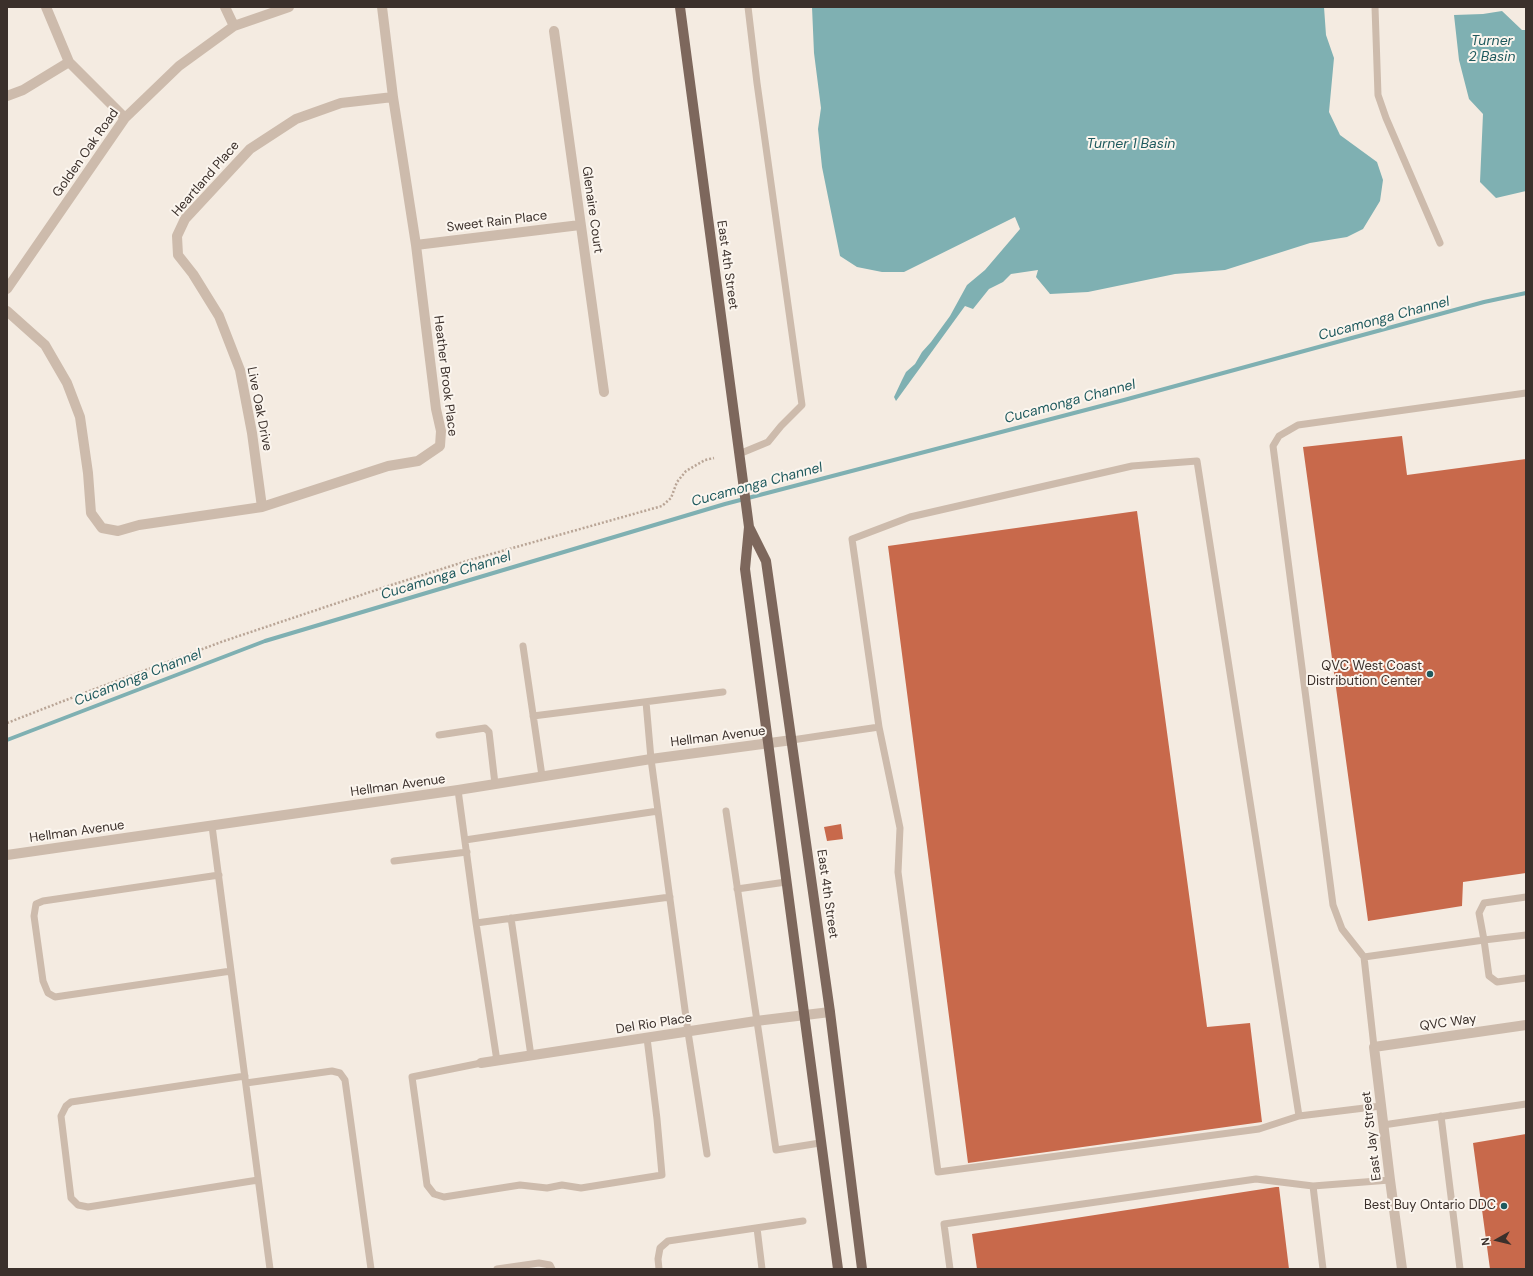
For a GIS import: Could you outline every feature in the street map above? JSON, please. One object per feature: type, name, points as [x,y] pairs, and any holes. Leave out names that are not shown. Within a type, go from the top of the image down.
[{"type":"main road","name":"East 4th Street","points":[[680,7],[749,527],[745,569],[820,1143],[838,1269]]},
{"type":"main road","name":"East 4th Street","points":[[749,527],[766,561],[830,1012],[862,1269]]},
{"type":"street","points":[[46,7],[69,62],[125,118]]},
{"type":"street","points":[[225,7],[234,26]]},
{"type":"street","name":"Golden Oak Road","points":[[7,289],[125,118],[179,66],[234,26],[289,7]]},
{"type":"street","name":"Heather Brook Place","points":[[7,311],[45,346],[67,383],[80,417],[88,473],[91,514],[102,528],[118,531],[139,525],[262,507],[388,466],[418,461],[440,446],[441,431],[436,409],[416,245],[393,97],[382,7]]},
{"type":"street","name":"Glenaire Court","points":[[554,31],[604,392]]},
{"type":"street","points":[[7,96],[23,90],[69,62]]},
{"type":"street","name":"Heartland Place","points":[[177,236],[185,219],[250,149],[296,119],[341,103],[393,97]]},
{"type":"street","name":"Sweet Rain Place","points":[[416,245],[580,225]]},
{"type":"street","name":"Live Oak Drive","points":[[177,236],[178,255],[193,274],[219,316],[240,370],[252,433],[262,507]]},
{"type":"street","name":"Hellman Avenue","points":[[7,855],[458,790],[651,759],[792,740]]},
{"type":"street","name":"Del Rio Place","points":[[481,1063],[756,1021],[830,1012]]},
{"type":"street","name":"QVC Way","points":[[1374,1047],[1526,1025]]},
{"type":"street","name":"East Jay Street","points":[[1374,1047],[1402,1269]]},
{"type":"lane","points":[[739,454],[768,442],[781,426],[802,405],[758,91],[748,7]]},
{"type":"lane","points":[[1375,7],[1378,95],[1386,118],[1440,243]]},
{"type":"lane","points":[[1374,1047],[1364,957],[1342,929],[1333,905],[1273,446],[1279,436],[1298,425],[1526,393]]},
{"type":"lane","points":[[1300,1116],[1197,461],[1124,468],[910,517],[852,539],[879,727],[900,828],[898,872],[938,1172],[1259,1129],[1300,1116],[1381,1106]]},
{"type":"lane","points":[[524,646],[542,776]]},
{"type":"lane","points":[[533,716],[723,692]]},
{"type":"lane","points":[[646,702],[651,759],[658,812],[688,1032],[707,1154]]},
{"type":"lane","points":[[792,740],[879,727]]},
{"type":"lane","points":[[439,735],[485,728],[489,732],[495,784]]},
{"type":"lane","points":[[458,790],[497,1061]]},
{"type":"lane","points":[[726,811],[776,1150],[820,1143]]},
{"type":"lane","points":[[465,840],[658,812]]},
{"type":"lane","points":[[212,826],[270,1269]]},
{"type":"lane","points":[[394,861],[467,852]]},
{"type":"lane","points":[[219,875],[43,901],[36,904],[34,916],[43,981],[48,993],[55,997],[231,971]]},
{"type":"lane","points":[[737,889],[786,882]]},
{"type":"lane","points":[[476,923],[670,897]]},
{"type":"lane","points":[[1526,897],[1484,903],[1479,913],[1489,976],[1497,982],[1526,978]]},
{"type":"lane","points":[[511,918],[531,1056]]},
{"type":"lane","points":[[1364,957],[1526,934]]},
{"type":"lane","points":[[481,1063],[412,1077],[428,1185],[434,1194],[444,1197],[520,1185],[547,1188],[562,1185],[581,1188],[662,1175],[658,1119],[647,1038]]},
{"type":"lane","points":[[246,1083],[332,1071],[340,1073],[345,1080],[371,1269]]},
{"type":"lane","points":[[245,1076],[71,1102],[66,1106],[61,1116],[71,1198],[78,1205],[88,1207],[258,1180]]},
{"type":"lane","points":[[1384,1125],[1526,1104]]},
{"type":"lane","points":[[1441,1116],[1460,1269]]},
{"type":"lane","points":[[950,1269],[944,1224],[1256,1179],[1314,1186],[1390,1180]]},
{"type":"lane","points":[[1314,1186],[1323,1269]]},
{"type":"lane","points":[[659,1269],[658,1259],[660,1248],[668,1241],[802,1221]]},
{"type":"lane","points":[[756,1228],[762,1269]]},
{"type":"lane","points":[[498,1269],[539,1262],[550,1265],[552,1269]]},
{"type":"path","points":[[7,723],[224,641],[347,599],[470,560],[662,506],[670,498],[676,482],[686,471],[705,460],[714,458]]},
{"type":"water","name":"Turner 1 Basin","points":[[812,7],[1324,7],[1326,35],[1334,58],[1329,112],[1340,135],[1377,162],[1383,180],[1380,201],[1363,229],[1347,237],[1310,243],[1225,270],[1175,274],[1088,292],[1050,294],[1036,277],[1038,270],[1011,274],[1003,282],[989,289],[973,309],[965,306],[896,401],[894,397],[906,372],[915,364],[922,352],[950,316],[967,285],[985,270],[1020,229],[1015,217],[904,272],[882,272],[857,267],[840,256],[822,167],[818,129],[821,108],[814,53]]},
{"type":"water","name":"Turner 2 Basin","points":[[1502,11],[1522,30],[1526,30],[1526,191],[1496,198],[1480,182],[1483,114],[1469,99],[1459,60],[1454,15],[1483,14]]},
{"type":"building","name":"QVC West Coast Distribution Center","points":[[1402,436],[1407,475],[1526,459],[1526,873],[1463,882],[1462,906],[1368,921],[1303,447]]},
{"type":"building","points":[[1137,511],[1207,1027],[1250,1023],[1262,1122],[968,1163],[888,546]]},
{"type":"building","points":[[841,824],[843,839],[827,841],[824,827]]},
{"type":"building","name":"Best Buy Ontario DDC","points":[[1526,1134],[1526,1269],[1490,1269],[1473,1143]]},
{"type":"building","points":[[1279,1187],[1289,1269],[977,1269],[972,1234]]},
{"type":"waterway","name":"Cucamonga Channel","points":[[7,740],[265,641],[725,504],[1124,400],[1484,302],[1526,293]]},
{"type":"place","name":"QVC West Coast Distribution Center","points":[[1430,674]]},
{"type":"place","name":"Best Buy Ontario DDC","points":[[1504,1206]]}]
